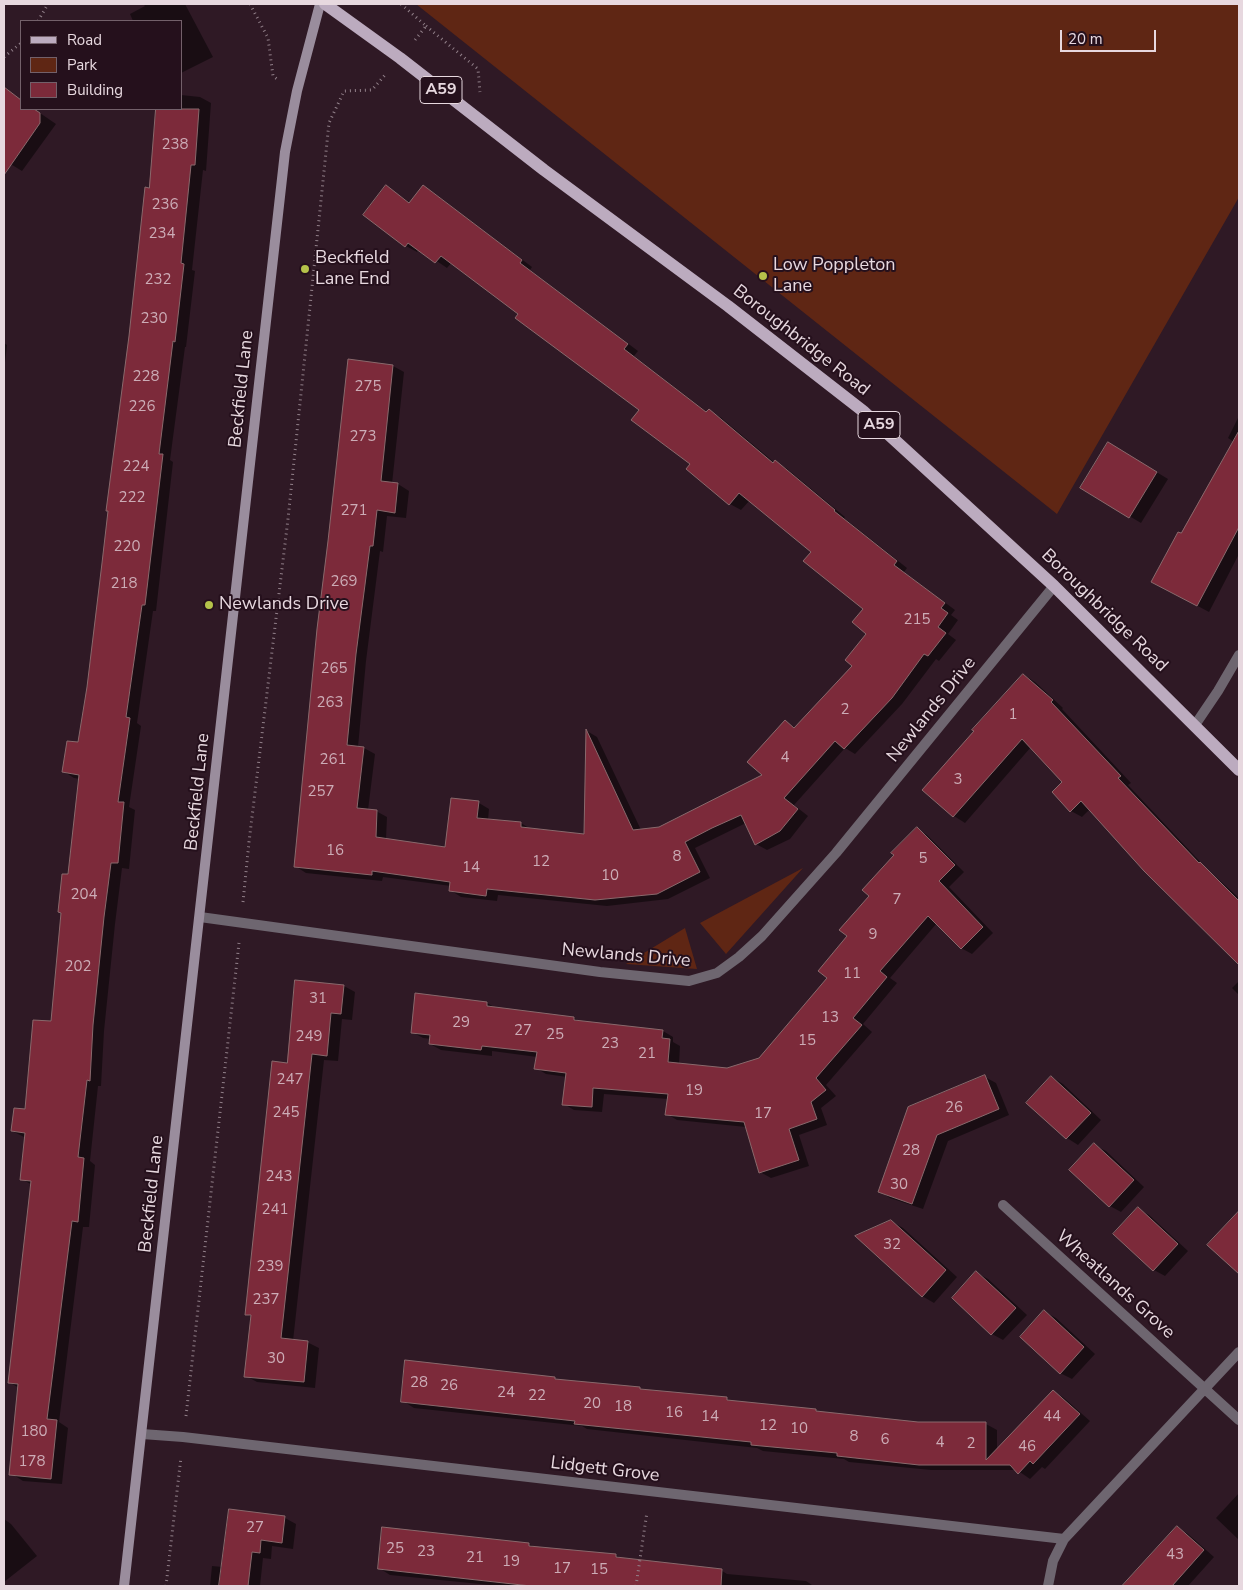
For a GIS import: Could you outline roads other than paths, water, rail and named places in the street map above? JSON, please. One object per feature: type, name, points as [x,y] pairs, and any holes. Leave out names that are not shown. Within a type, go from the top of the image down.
[{"type":"main road","name":"Boroughbridge Road","points":[[325,4],[400,58],[544,170],[728,306],[863,411],[1054,586],[1195,724],[1239,770]]},
{"type":"street","name":"Beckfield Lane","points":[[124,1586],[285,152],[297,91],[320,4]]},
{"type":"street","name":"Newlands Drive","points":[[200,917],[633,976],[689,981],[717,973],[739,957],[762,936],[836,853],[1054,586]]},
{"type":"street","points":[[1195,724],[1218,691],[1239,655]]},
{"type":"street","name":"Wheatlands Grove","points":[[1003,1205],[1239,1420]]},
{"type":"street","points":[[1048,1586],[1053,1561],[1064,1539],[1239,1352]]},
{"type":"street","name":"Lidgett Grove","points":[[142,1434],[183,1437],[1064,1539]]},
{"type":"place","name":"Beckfield Lane End","points":[[305,269]]},
{"type":"place","name":"Low Poppleton Lane","points":[[763,276]]},
{"type":"place","name":"Newlands Drive","points":[[209,605]]}]
